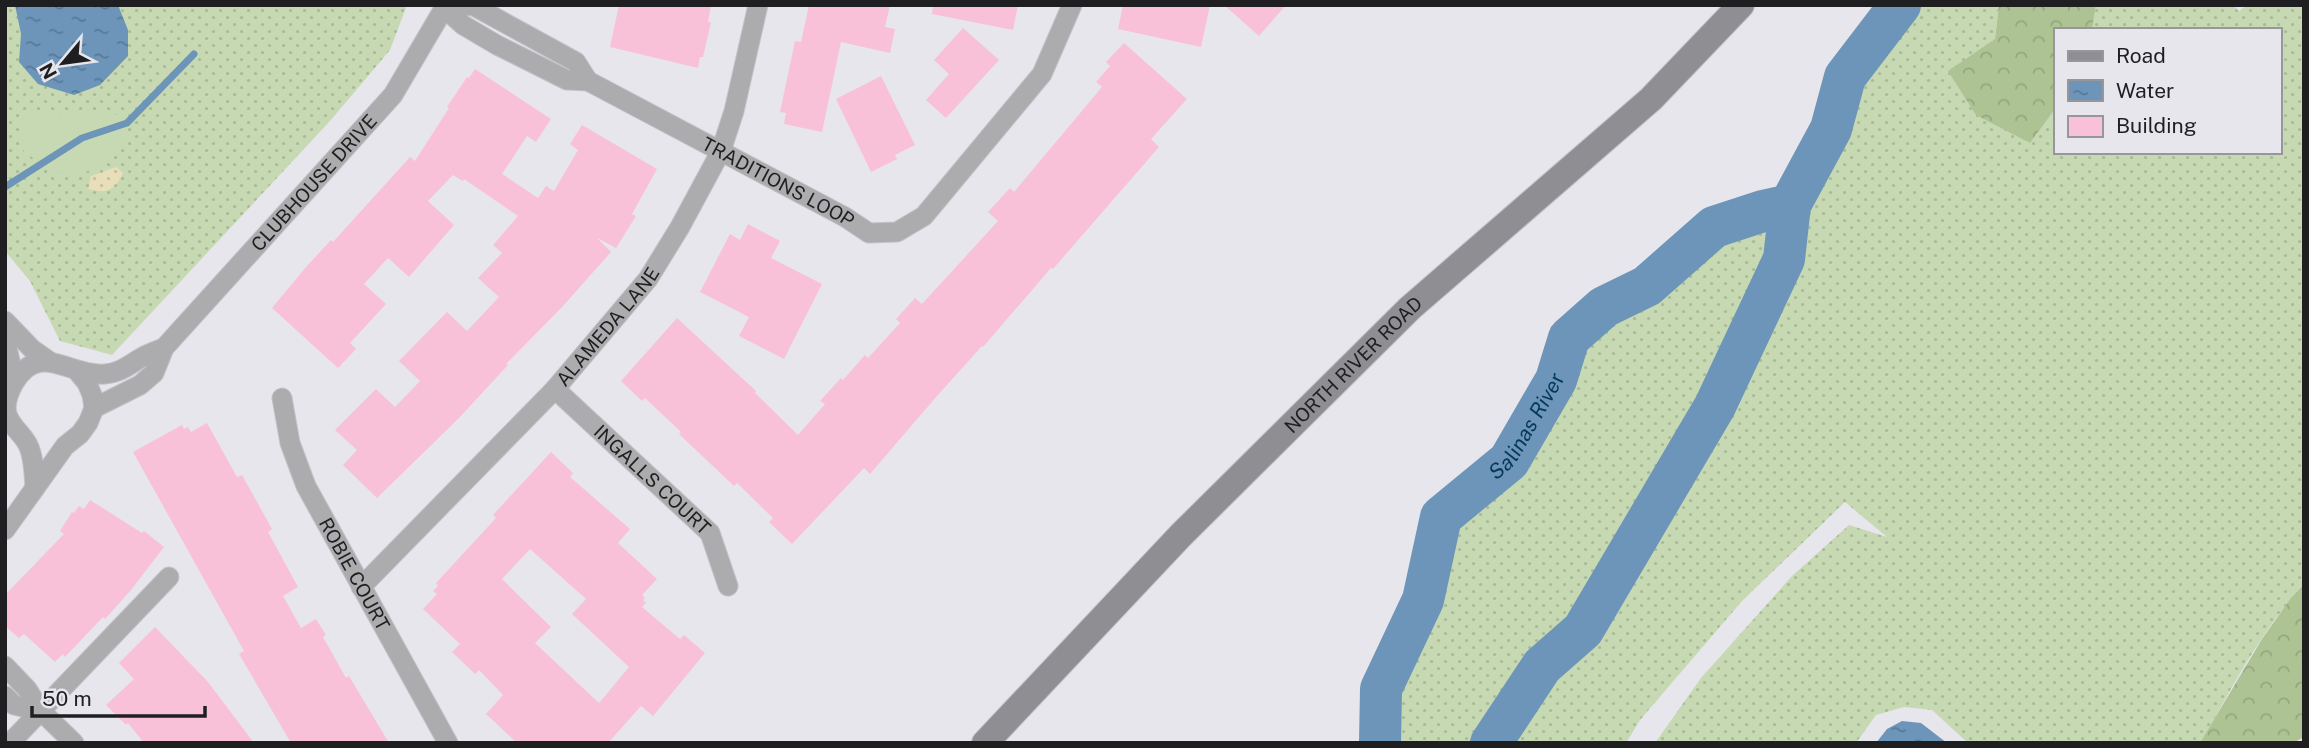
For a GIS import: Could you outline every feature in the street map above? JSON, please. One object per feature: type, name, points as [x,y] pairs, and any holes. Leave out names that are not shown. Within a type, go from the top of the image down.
[{"type":"main road","name":"NORTH RIVER ROAD","points":[[985,743],[1181,534],[1410,308],[1651,99],[1741,5]]},
{"type":"street","name":"TRADITIONS LOOP","points":[[446,7],[472,5],[576,62],[588,81],[845,217],[869,233],[897,232],[923,216],[1042,74],[1072,5]]},
{"type":"street","name":"ALAMEDA LANE","points":[[361,587],[555,389],[649,279],[721,151],[734,111],[758,5]]},
{"type":"street","name":"CLUBHOUSE DRIVE","points":[[94,408],[132,390],[154,373],[164,348],[393,95],[446,7]]},
{"type":"street","name":"CLUBHOUSE DRIVE","points":[[5,321],[32,349],[49,361],[78,372],[113,373],[164,348]]},
{"type":"street","points":[[5,339],[11,365],[10,390]]},
{"type":"street","points":[[35,488],[28,444],[7,415],[6,402],[18,376],[30,364],[49,361]]},
{"type":"street","points":[[5,530],[65,446],[80,434],[88,423],[94,408],[86,383],[78,372]]},
{"type":"street","name":"INGALLS COURT","points":[[555,389],[710,533],[728,586]]},
{"type":"street","name":"ROBIE COURT","points":[[282,398],[290,443],[306,486],[448,743]]},
{"type":"street","points":[[28,444],[43,448],[65,446]]},
{"type":"street","points":[[10,743],[169,577]]},
{"type":"street","points":[[5,666],[27,689],[41,711],[74,743]]},
{"type":"street","points":[[5,696],[14,705],[41,711]]},
{"type":"green space","points":[[5,5],[407,5],[390,50],[330,121],[112,355],[60,341],[30,281],[5,251]]},
{"type":"green space","points":[[1915,5],[1999,5],[1995,39],[2030,142],[2054,110],[2054,154],[2281,154],[2281,28],[2092,28],[2096,5],[2233,5],[2239,11],[2247,5],[2304,5],[2304,585],[2261,640],[2202,741],[1968,743],[1932,710],[1904,707],[1876,715],[1856,743],[1655,743],[1701,678],[1792,576],[1849,525],[1887,537],[1845,502],[1742,601],[1640,720],[1626,743],[1392,743],[1395,693],[1438,593],[1455,520],[1526,450],[1565,385],[1576,349],[1603,320],[1660,289],[1696,255],[1743,229],[1793,218],[1822,171],[1847,118],[1860,79]]},
{"type":"green space","points":[[1999,5],[2096,5],[2092,28],[2054,28],[2054,110],[2030,143],[1976,115],[1948,71],[1995,39]]},
{"type":"green space","points":[[36,110],[64,115],[100,112],[118,115],[127,130],[128,143],[114,156],[87,172],[57,172],[24,152],[19,132],[21,120]]},
{"type":"green space","points":[[2304,585],[2304,737],[2293,743],[2200,743],[2262,639],[2291,598]]},
{"type":"sand","points":[[116,167],[123,173],[117,184],[105,191],[88,189],[91,176]]},
{"type":"water","points":[[15,5],[118,5],[128,30],[128,56],[100,85],[74,95],[38,84],[19,62],[21,34]]},
{"type":"water","points":[[1902,721],[1921,723],[1947,743],[1876,743],[1887,729]]},
{"type":"building","points":[[619,5],[711,5],[708,22],[711,22],[698,68],[610,47]]},
{"type":"building","points":[[809,5],[890,5],[885,27],[895,29],[890,53],[841,42],[822,132],[784,124],[786,113],[780,112],[795,41],[801,42]]},
{"type":"building","points":[[933,5],[1018,5],[1013,30],[932,14]]},
{"type":"building","points":[[1123,5],[1210,5],[1201,47],[1118,29]]},
{"type":"building","points":[[1224,5],[1286,5],[1259,36]]},
{"type":"building","points":[[963,28],[999,60],[946,118],[926,100],[949,74],[934,60]]},
{"type":"building","points":[[1124,43],[1187,99],[1151,139],[1159,147],[870,474],[864,468],[792,544],[769,522],[773,518],[737,483],[734,486],[645,398],[642,401],[621,381],[677,318],[756,391],[755,393],[798,435],[825,404],[820,401],[865,355],[868,358],[900,323],[896,319],[915,298],[922,304],[998,221],[988,212],[1010,188],[1014,192],[1102,87],[1096,82],[1110,66],[1106,62]]},
{"type":"building","points":[[475,69],[551,119],[536,142],[527,136],[502,174],[538,198],[546,186],[554,191],[578,150],[570,144],[582,125],[657,169],[632,214],[636,216],[616,248],[597,238],[611,252],[459,418],[377,498],[343,465],[357,450],[335,430],[376,389],[395,407],[420,381],[399,361],[447,312],[467,331],[499,297],[478,278],[502,253],[493,245],[518,216],[464,179],[463,181],[453,175],[428,201],[454,225],[409,277],[388,258],[364,284],[386,304],[350,343],[356,349],[338,368],[272,308],[306,267],[331,240],[333,242],[410,157],[415,161],[449,108],[447,107]]},
{"type":"building","points":[[881,76],[915,145],[895,155],[897,159],[871,172],[836,99]]},
{"type":"building","points":[[748,224],[780,241],[771,258],[822,284],[784,359],[739,336],[749,317],[700,292],[730,234],[740,240]]},
{"type":"building","points":[[207,423],[237,477],[242,475],[272,529],[268,532],[298,587],[283,596],[301,628],[316,619],[346,678],[349,676],[389,743],[291,743],[239,654],[244,651],[133,452],[182,425],[184,429],[188,427],[191,432]]},
{"type":"building","points":[[551,452],[573,473],[570,477],[630,529],[618,543],[657,579],[642,595],[646,603],[642,607],[680,639],[684,635],[705,653],[653,716],[641,706],[608,743],[517,743],[486,714],[503,695],[479,670],[475,674],[452,652],[460,644],[423,609],[437,594],[433,591],[438,586],[436,583],[496,518],[493,515]],"holes":[[[530,549],[586,599],[572,614],[629,667],[599,703],[535,643],[551,627],[502,579]]]},
{"type":"building","points":[[90,500],[142,533],[144,531],[164,547],[105,619],[103,617],[65,657],[63,654],[55,662],[24,634],[19,638],[5,626],[5,595],[64,534],[60,531],[72,512],[79,506],[84,509]]},
{"type":"building","points":[[155,627],[208,682],[254,743],[144,743],[128,723],[126,725],[106,705],[134,679],[119,663]]},
{"type":"waterway","name":"Salinas River","points":[[1380,743],[1381,689],[1423,600],[1441,517],[1509,461],[1556,380],[1569,338],[1604,307],[1647,286],[1714,227],[1790,205],[1831,129],[1845,77],[1900,5]]},
{"type":"waterway","points":[[5,187],[82,138],[127,123],[194,54]]},
{"type":"waterway","name":"Salinas River","points":[[1491,743],[1542,666],[1583,630],[1715,406],[1784,259],[1790,205]]}]
